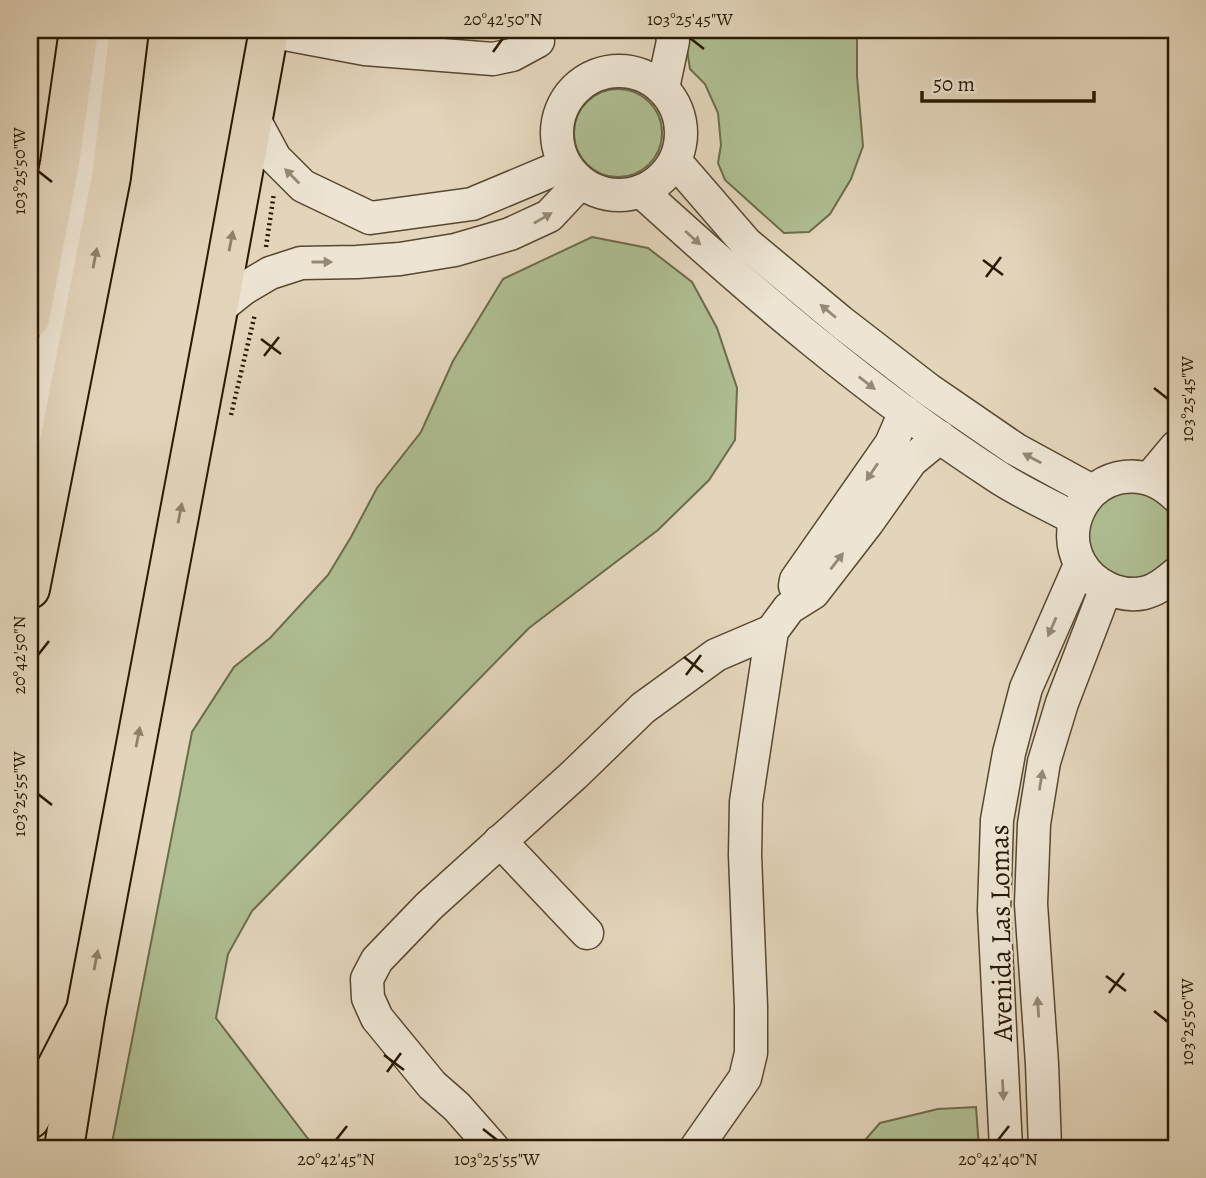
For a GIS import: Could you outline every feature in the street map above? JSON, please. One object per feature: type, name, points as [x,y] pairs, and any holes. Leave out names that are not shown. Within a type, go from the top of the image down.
[{"type":"main road","points":[[30,319],[60,163],[79,30]]},
{"type":"main road","points":[[30,589],[111,177],[129,30]]},
{"type":"main road","points":[[64,1148],[86,1010],[269,30]]},
{"type":"main road","points":[[30,1119],[86,1010]]},
{"type":"street","points":[[30,402],[99,30]]},
{"type":"street","points":[[30,473],[113,30]]},
{"type":"street","points":[[269,30],[365,49],[493,59],[512,55],[538,41]]},
{"type":"street","points":[[663,88],[673,41],[671,30]]},
{"type":"street","points":[[628,71],[647,77],[663,88],[675,104],[681,123],[681,143],[675,162],[656,184],[642,192],[621,196],[599,193],[568,164],[557,125],[563,106],[575,90],[590,78],[609,72],[628,71]]},
{"type":"street","points":[[254,119],[275,158],[303,187],[370,218],[472,204],[568,164]]},
{"type":"street","points":[[675,162],[746,243],[841,322],[929,390],[1015,449],[1092,491]]},
{"type":"street","points":[[351,208],[568,164]]},
{"type":"street","points":[[218,309],[243,289],[270,273],[301,263],[400,259],[455,250],[510,234],[549,216],[568,164]]},
{"type":"street","points":[[642,192],[729,271],[824,350],[905,412],[997,477],[1075,519]]},
{"type":"street","points":[[472,204],[487,240]]},
{"type":"street","points":[[696,1148],[745,1078],[751,1053],[746,802],[780,619],[796,580],[891,444],[905,412]]},
{"type":"street","points":[[493,1148],[457,1107],[432,1085],[377,1018],[368,998],[367,979],[377,960],[420,915],[575,774],[643,708],[716,655],[780,619],[813,593],[911,461],[940,437]]},
{"type":"street","points":[[1150,478],[1176,447]]},
{"type":"street","points":[[1176,496],[1167,487],[1150,478],[1130,476],[1110,480],[1092,491],[1081,503],[1073,534],[1074,550],[1080,565],[1092,579],[1106,589],[1125,594],[1144,593],[1162,586],[1176,574]]},
{"type":"street","name":"Avenida Las Lomas","points":[[1006,1148],[994,909],[997,820],[1009,753],[1026,688],[1080,565]]},
{"type":"street","name":"Avenida Las Lomas","points":[[1045,1148],[1031,904],[1034,824],[1044,762],[1062,703],[1106,589]]},
{"type":"street","points":[[500,841],[587,933]]},
{"type":"street","points":[[994,909],[1031,904]]},
{"type":"green space","points":[[684,30],[857,30],[857,76],[863,146],[851,179],[830,214],[809,232],[784,233],[725,180],[718,163],[721,145],[718,113],[705,84],[690,69]]},
{"type":"green space","points":[[609,89],[627,89],[643,96],[655,108],[662,124],[662,142],[655,158],[643,170],[627,177],[609,177],[593,170],[581,158],[574,142],[574,124],[581,108],[593,96]]},
{"type":"green space","points":[[592,237],[648,248],[692,282],[717,328],[737,388],[735,440],[709,480],[658,530],[529,628],[252,911],[228,954],[216,1018],[315,1148],[111,1148],[192,732],[234,667],[270,638],[328,575],[377,488],[421,432],[453,361],[503,279]]},
{"type":"green space","points":[[1131,491],[1148,494],[1162,504],[1172,518],[1175,535],[1172,552],[1162,566],[1148,576],[1131,579],[1114,576],[1100,566],[1090,552],[1087,535],[1090,518],[1100,504],[1114,494]]},
{"type":"green space","points":[[976,1107],[979,1148],[858,1148],[880,1123],[938,1109]]}]
